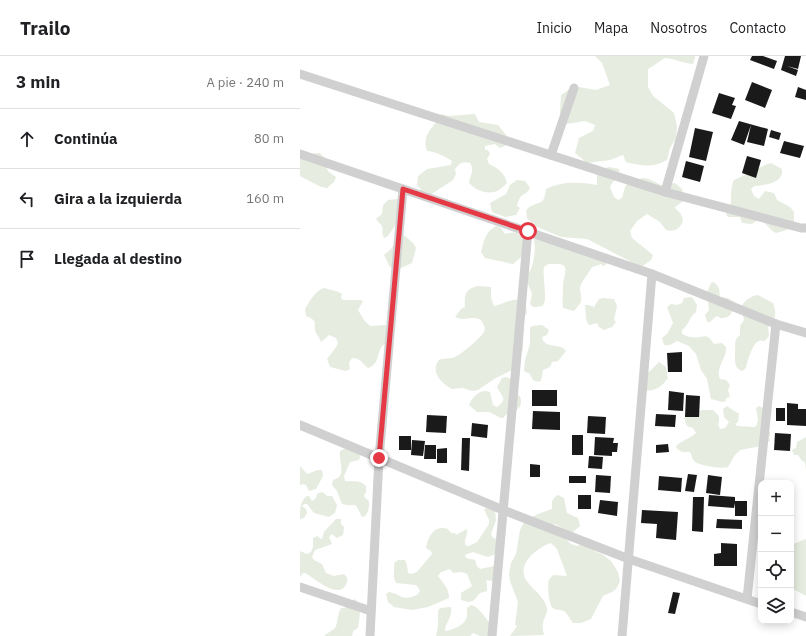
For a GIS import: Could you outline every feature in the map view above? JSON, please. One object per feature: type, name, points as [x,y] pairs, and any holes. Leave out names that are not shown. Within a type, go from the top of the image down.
[{"type":"street","points":[[665,192],[704,56]]},
{"type":"street","points":[[300,74],[665,192],[801,228],[806,228]]},
{"type":"street","points":[[551,155],[574,88]]},
{"type":"street","points":[[300,154],[652,274],[776,324],[806,333]]},
{"type":"street","points":[[370,636],[379,458],[403,189]]},
{"type":"street","points":[[492,636],[528,231]]},
{"type":"street","points":[[622,636],[652,274]]},
{"type":"street","points":[[747,599],[776,324]]},
{"type":"street","points":[[300,425],[503,510],[629,559],[758,603]]},
{"type":"street","points":[[300,587],[371,611]]},
{"type":"street","points":[[794,613],[806,617]]},
{"type":"shaded area","points":[[595,56],[695,56],[693,64],[665,58],[648,69],[648,87],[653,96],[674,113],[677,126],[676,138],[670,148],[667,160],[662,163],[652,165],[642,165],[626,162],[623,155],[610,160],[587,163],[575,153],[579,138],[593,131],[595,125],[585,121],[566,124],[560,113],[561,95],[570,89],[579,87],[596,90],[610,85],[602,63]]},
{"type":"shaded area","points":[[441,114],[449,116],[475,114],[479,122],[498,125],[512,143],[500,148],[495,144],[485,146],[485,150],[488,150],[490,154],[487,159],[489,164],[501,171],[506,179],[507,183],[502,188],[497,191],[483,192],[474,187],[469,183],[472,171],[470,163],[465,162],[460,164],[455,169],[456,174],[453,180],[427,197],[417,185],[418,176],[427,169],[451,165],[452,161],[449,159],[427,151],[427,135]]},
{"type":"shaded area","points":[[300,150],[309,154],[320,153],[326,159],[325,166],[329,172],[336,177],[334,182],[328,188],[321,187],[300,176]]},
{"type":"shaded area","points":[[771,163],[782,169],[780,178],[773,183],[754,186],[751,189],[754,196],[759,199],[765,191],[774,193],[777,200],[790,207],[794,212],[794,221],[787,230],[776,233],[762,221],[756,221],[752,224],[742,223],[740,217],[728,217],[726,214],[729,210],[731,202],[731,189],[734,180]]},
{"type":"shaded area","points":[[609,167],[619,169],[618,176],[610,187],[614,197],[618,200],[622,198],[627,184],[643,178],[649,179],[661,185],[675,183],[682,189],[685,200],[675,207],[681,214],[683,221],[678,228],[671,231],[666,230],[660,222],[647,214],[637,221],[630,231],[632,238],[653,255],[651,260],[641,267],[587,239],[561,237],[535,226],[527,218],[526,210],[542,202],[546,189],[564,183],[584,183],[597,185],[596,174],[602,169]]},
{"type":"shaded area","points":[[517,180],[525,181],[530,188],[520,198],[517,206],[520,208],[516,215],[505,217],[492,212],[490,203],[506,194],[510,185]]},
{"type":"shaded area","points":[[397,199],[402,202],[396,224],[388,236],[384,238],[381,224],[376,219],[382,214],[383,205],[388,200]]},
{"type":"shaded area","points":[[496,226],[501,228],[505,234],[518,234],[525,242],[528,251],[513,264],[485,258],[481,252],[487,234]]},
{"type":"shaded area","points":[[405,236],[416,248],[412,263],[399,269],[390,267],[384,255],[391,249],[399,237]]},
{"type":"shaded area","points":[[536,239],[608,262],[604,266],[602,266],[602,264],[592,267],[580,286],[581,302],[574,311],[563,308],[563,285],[566,271],[564,266],[561,264],[549,264],[544,267],[544,303],[542,306],[536,307],[533,307],[530,304],[532,294],[527,281],[527,275],[533,263],[535,254],[534,240]]},
{"type":"shaded area","points":[[714,282],[719,288],[720,297],[728,298],[734,301],[733,308],[729,316],[720,318],[718,316],[710,322],[707,322],[705,315],[709,310],[707,293],[711,283]]},
{"type":"shaded area","points":[[478,286],[491,287],[491,298],[494,306],[517,299],[525,301],[527,312],[524,318],[523,349],[512,370],[494,379],[478,390],[472,391],[463,388],[452,389],[444,384],[438,377],[436,373],[437,364],[439,360],[452,358],[459,355],[484,332],[485,330],[481,320],[455,317],[461,309],[465,307],[466,293],[470,289]]},
{"type":"shaded area","points":[[324,288],[339,292],[342,294],[341,298],[343,300],[363,301],[358,310],[370,326],[386,325],[387,343],[381,348],[375,363],[372,366],[368,368],[360,360],[352,358],[349,363],[350,369],[346,371],[330,367],[327,359],[338,343],[336,338],[329,335],[321,342],[316,333],[315,323],[306,316],[305,309],[315,294]]},
{"type":"shaded area","points":[[758,295],[773,303],[775,316],[768,327],[769,336],[765,341],[757,342],[749,357],[746,368],[742,371],[736,366],[735,359],[736,341],[740,335],[740,326],[744,320],[741,307],[748,299]]},
{"type":"shaded area","points":[[692,297],[697,305],[696,312],[682,330],[682,334],[695,338],[706,336],[714,344],[722,343],[726,347],[719,375],[720,379],[726,380],[730,385],[728,390],[730,397],[726,398],[726,401],[722,402],[711,399],[707,379],[701,370],[696,354],[689,346],[677,341],[670,345],[664,345],[662,338],[667,334],[673,323],[667,307],[671,304],[677,305],[682,303],[684,298]]},
{"type":"shaded area","points":[[599,299],[614,299],[617,306],[614,320],[616,322],[612,327],[604,330],[599,327],[597,323],[590,325],[588,324],[585,305],[594,307]]},
{"type":"shaded area","points":[[542,325],[549,330],[547,335],[542,337],[543,341],[549,345],[561,347],[566,351],[558,361],[552,362],[550,367],[543,370],[541,381],[537,382],[530,374],[524,371],[525,360],[530,344],[530,328],[532,326]]},
{"type":"shaded area","points":[[659,362],[666,367],[668,380],[667,379],[662,385],[656,388],[644,391],[640,381]]},
{"type":"shaded area","points":[[506,377],[511,379],[513,393],[520,396],[520,406],[516,410],[501,418],[489,412],[477,412],[469,405],[477,394],[483,391],[490,392],[493,405],[497,407],[501,404],[503,397],[497,387],[502,378]]},
{"type":"shaded area","points":[[727,406],[739,414],[738,422],[735,424],[737,426],[754,427],[757,425],[758,419],[756,408],[759,406],[766,410],[770,441],[766,445],[740,450],[735,455],[728,467],[725,468],[711,467],[697,463],[693,460],[690,452],[682,452],[676,448],[677,445],[696,433],[693,428],[687,426],[684,418],[702,410],[713,410],[719,416],[718,424],[720,429],[725,428],[729,422],[724,417],[723,409]]},
{"type":"shaded area","points":[[806,437],[806,470],[805,462],[802,461],[798,455],[794,455],[792,450],[796,448],[797,442]]},
{"type":"shaded area","points":[[346,448],[359,452],[359,460],[350,462],[344,476],[345,481],[359,482],[366,486],[366,492],[364,495],[369,501],[369,506],[368,512],[364,517],[362,517],[355,505],[342,504],[337,491],[332,485],[333,480],[338,478],[341,472],[340,451]]},
{"type":"shaded area","points":[[300,466],[307,474],[322,470],[323,476],[316,489],[309,491],[306,485],[300,485]]},
{"type":"shaded area","points":[[321,492],[327,496],[332,496],[337,505],[335,513],[329,517],[314,513],[307,504],[304,504],[302,506],[306,509],[307,513],[304,518],[300,519],[300,512],[303,500],[309,496],[312,501],[316,498],[317,494]]},
{"type":"shaded area","points":[[558,495],[564,498],[567,513],[578,518],[580,526],[573,532],[567,531],[555,524],[552,525],[571,544],[577,546],[586,543],[596,552],[602,554],[611,561],[618,572],[620,581],[617,588],[603,596],[591,619],[581,623],[573,623],[564,611],[555,609],[551,605],[548,590],[549,580],[553,575],[567,576],[557,549],[551,543],[548,544],[529,558],[524,568],[526,580],[541,596],[547,608],[543,624],[544,635],[510,636],[517,626],[515,625],[518,602],[509,574],[511,563],[516,554],[520,530],[526,520],[552,509],[552,501]]},
{"type":"shaded area","points":[[487,508],[495,511],[496,520],[491,534],[493,538],[497,539],[496,554],[488,557],[473,552],[465,555],[466,558],[475,560],[480,569],[495,566],[499,579],[492,581],[486,580],[487,591],[480,593],[473,601],[468,602],[461,600],[461,593],[472,586],[467,574],[462,572],[453,573],[450,569],[441,572],[438,576],[447,588],[449,598],[428,607],[412,610],[394,607],[388,602],[386,594],[389,592],[407,598],[417,595],[420,591],[416,585],[396,583],[394,563],[398,560],[405,560],[408,573],[411,574],[417,572],[432,554],[431,551],[426,548],[427,544],[432,532],[439,528],[448,529],[451,533],[455,533],[456,535],[467,529],[465,542],[466,546],[477,542],[489,524],[489,520],[484,509]]},
{"type":"shaded area","points":[[336,519],[341,519],[341,524],[344,527],[343,535],[337,538],[332,534],[329,537],[332,544],[315,550],[312,557],[314,560],[322,564],[326,573],[334,576],[344,574],[346,576],[347,582],[344,588],[339,590],[327,587],[305,573],[303,573],[300,577],[300,551],[307,554],[311,552],[313,547],[313,538],[317,536],[322,539],[324,532]]},
{"type":"shaded area","points":[[806,539],[806,596],[794,590],[794,544]]},
{"type":"shaded area","points":[[355,599],[360,609],[360,617],[358,628],[353,631],[352,636],[324,636],[335,628],[341,608],[345,608],[348,603]]},
{"type":"shaded area","points":[[471,605],[475,606],[482,613],[496,636],[480,636],[473,633],[470,636],[436,636],[438,627],[438,611],[440,608],[451,607],[451,614],[445,630],[446,631],[460,625],[465,621],[467,616],[467,608]]},
{"type":"building","points":[[752,56],[763,56],[777,61],[774,69],[750,60]]},
{"type":"building","points":[[785,56],[801,56],[798,69],[787,66],[798,70],[796,76],[781,70]]},
{"type":"building","points":[[752,82],[772,90],[765,108],[745,100]]},
{"type":"building","points":[[798,87],[806,90],[806,100],[795,97]]},
{"type":"building","points":[[719,93],[735,98],[732,105],[736,106],[731,119],[712,113]]},
{"type":"building","points":[[739,121],[768,129],[764,146],[747,142],[751,125],[744,145],[731,140]]},
{"type":"building","points":[[695,128],[713,132],[706,161],[689,157]]},
{"type":"building","points":[[771,130],[781,133],[779,140],[769,137]]},
{"type":"building","points":[[784,141],[804,146],[800,158],[780,153]]},
{"type":"building","points":[[747,156],[761,160],[756,178],[742,173]]},
{"type":"building","points":[[686,161],[704,166],[700,182],[682,177]]},
{"type":"building","points":[[682,352],[682,372],[668,372],[667,353]]},
{"type":"building","points":[[532,390],[557,390],[557,406],[532,406]]},
{"type":"building","points":[[669,391],[684,393],[683,411],[668,410]]},
{"type":"building","points":[[686,395],[700,396],[699,417],[685,417]]},
{"type":"building","points":[[787,403],[798,404],[798,409],[806,409],[806,426],[787,425]]},
{"type":"building","points":[[776,408],[785,408],[785,421],[776,421]]},
{"type":"building","points":[[533,411],[560,412],[560,430],[532,429]]},
{"type":"building","points":[[656,414],[676,415],[675,427],[655,426]]},
{"type":"building","points":[[427,415],[447,416],[446,433],[426,432]]},
{"type":"building","points":[[588,416],[606,417],[605,434],[587,433]]},
{"type":"building","points":[[472,423],[488,425],[487,438],[471,436]]},
{"type":"building","points":[[775,433],[791,434],[790,451],[774,450]]},
{"type":"building","points":[[572,435],[583,435],[583,455],[572,455]]},
{"type":"building","points":[[399,436],[411,436],[411,450],[399,450]]},
{"type":"building","points":[[595,437],[614,438],[613,443],[618,443],[617,452],[612,452],[612,456],[594,455]]},
{"type":"building","points":[[462,438],[470,438],[469,471],[461,470]]},
{"type":"building","points":[[412,440],[425,441],[423,456],[411,455]]},
{"type":"building","points":[[668,444],[669,452],[656,453],[656,445]]},
{"type":"building","points":[[425,445],[436,445],[436,459],[424,459]]},
{"type":"building","points":[[447,448],[447,463],[437,463],[437,449]]},
{"type":"building","points":[[589,456],[603,457],[602,469],[588,468]]},
{"type":"building","points":[[530,464],[540,465],[540,477],[530,477]]},
{"type":"building","points":[[688,474],[697,475],[694,492],[685,491]]},
{"type":"building","points":[[596,475],[611,476],[610,493],[595,492]]},
{"type":"building","points":[[708,475],[722,477],[720,495],[706,493]]},
{"type":"building","points":[[569,476],[586,476],[586,483],[569,483]]},
{"type":"building","points":[[659,476],[682,478],[681,492],[658,490]]},
{"type":"building","points":[[578,495],[591,495],[591,509],[578,509]]},
{"type":"building","points":[[709,495],[735,497],[735,501],[747,501],[747,516],[735,516],[735,503],[734,508],[708,506]]},
{"type":"building","points":[[693,497],[704,497],[703,532],[692,531]]},
{"type":"building","points":[[600,500],[618,502],[617,516],[598,513]]},
{"type":"building","points":[[642,510],[678,512],[676,540],[656,538],[657,524],[641,523]]},
{"type":"building","points":[[717,519],[742,520],[742,529],[716,528]]},
{"type":"building","points":[[721,543],[737,544],[737,566],[714,566],[714,554],[721,553]]},
{"type":"building","points":[[673,592],[680,593],[675,614],[668,613]]},
{"type":"route","points":[[379,458],[403,189],[528,231]]}]
